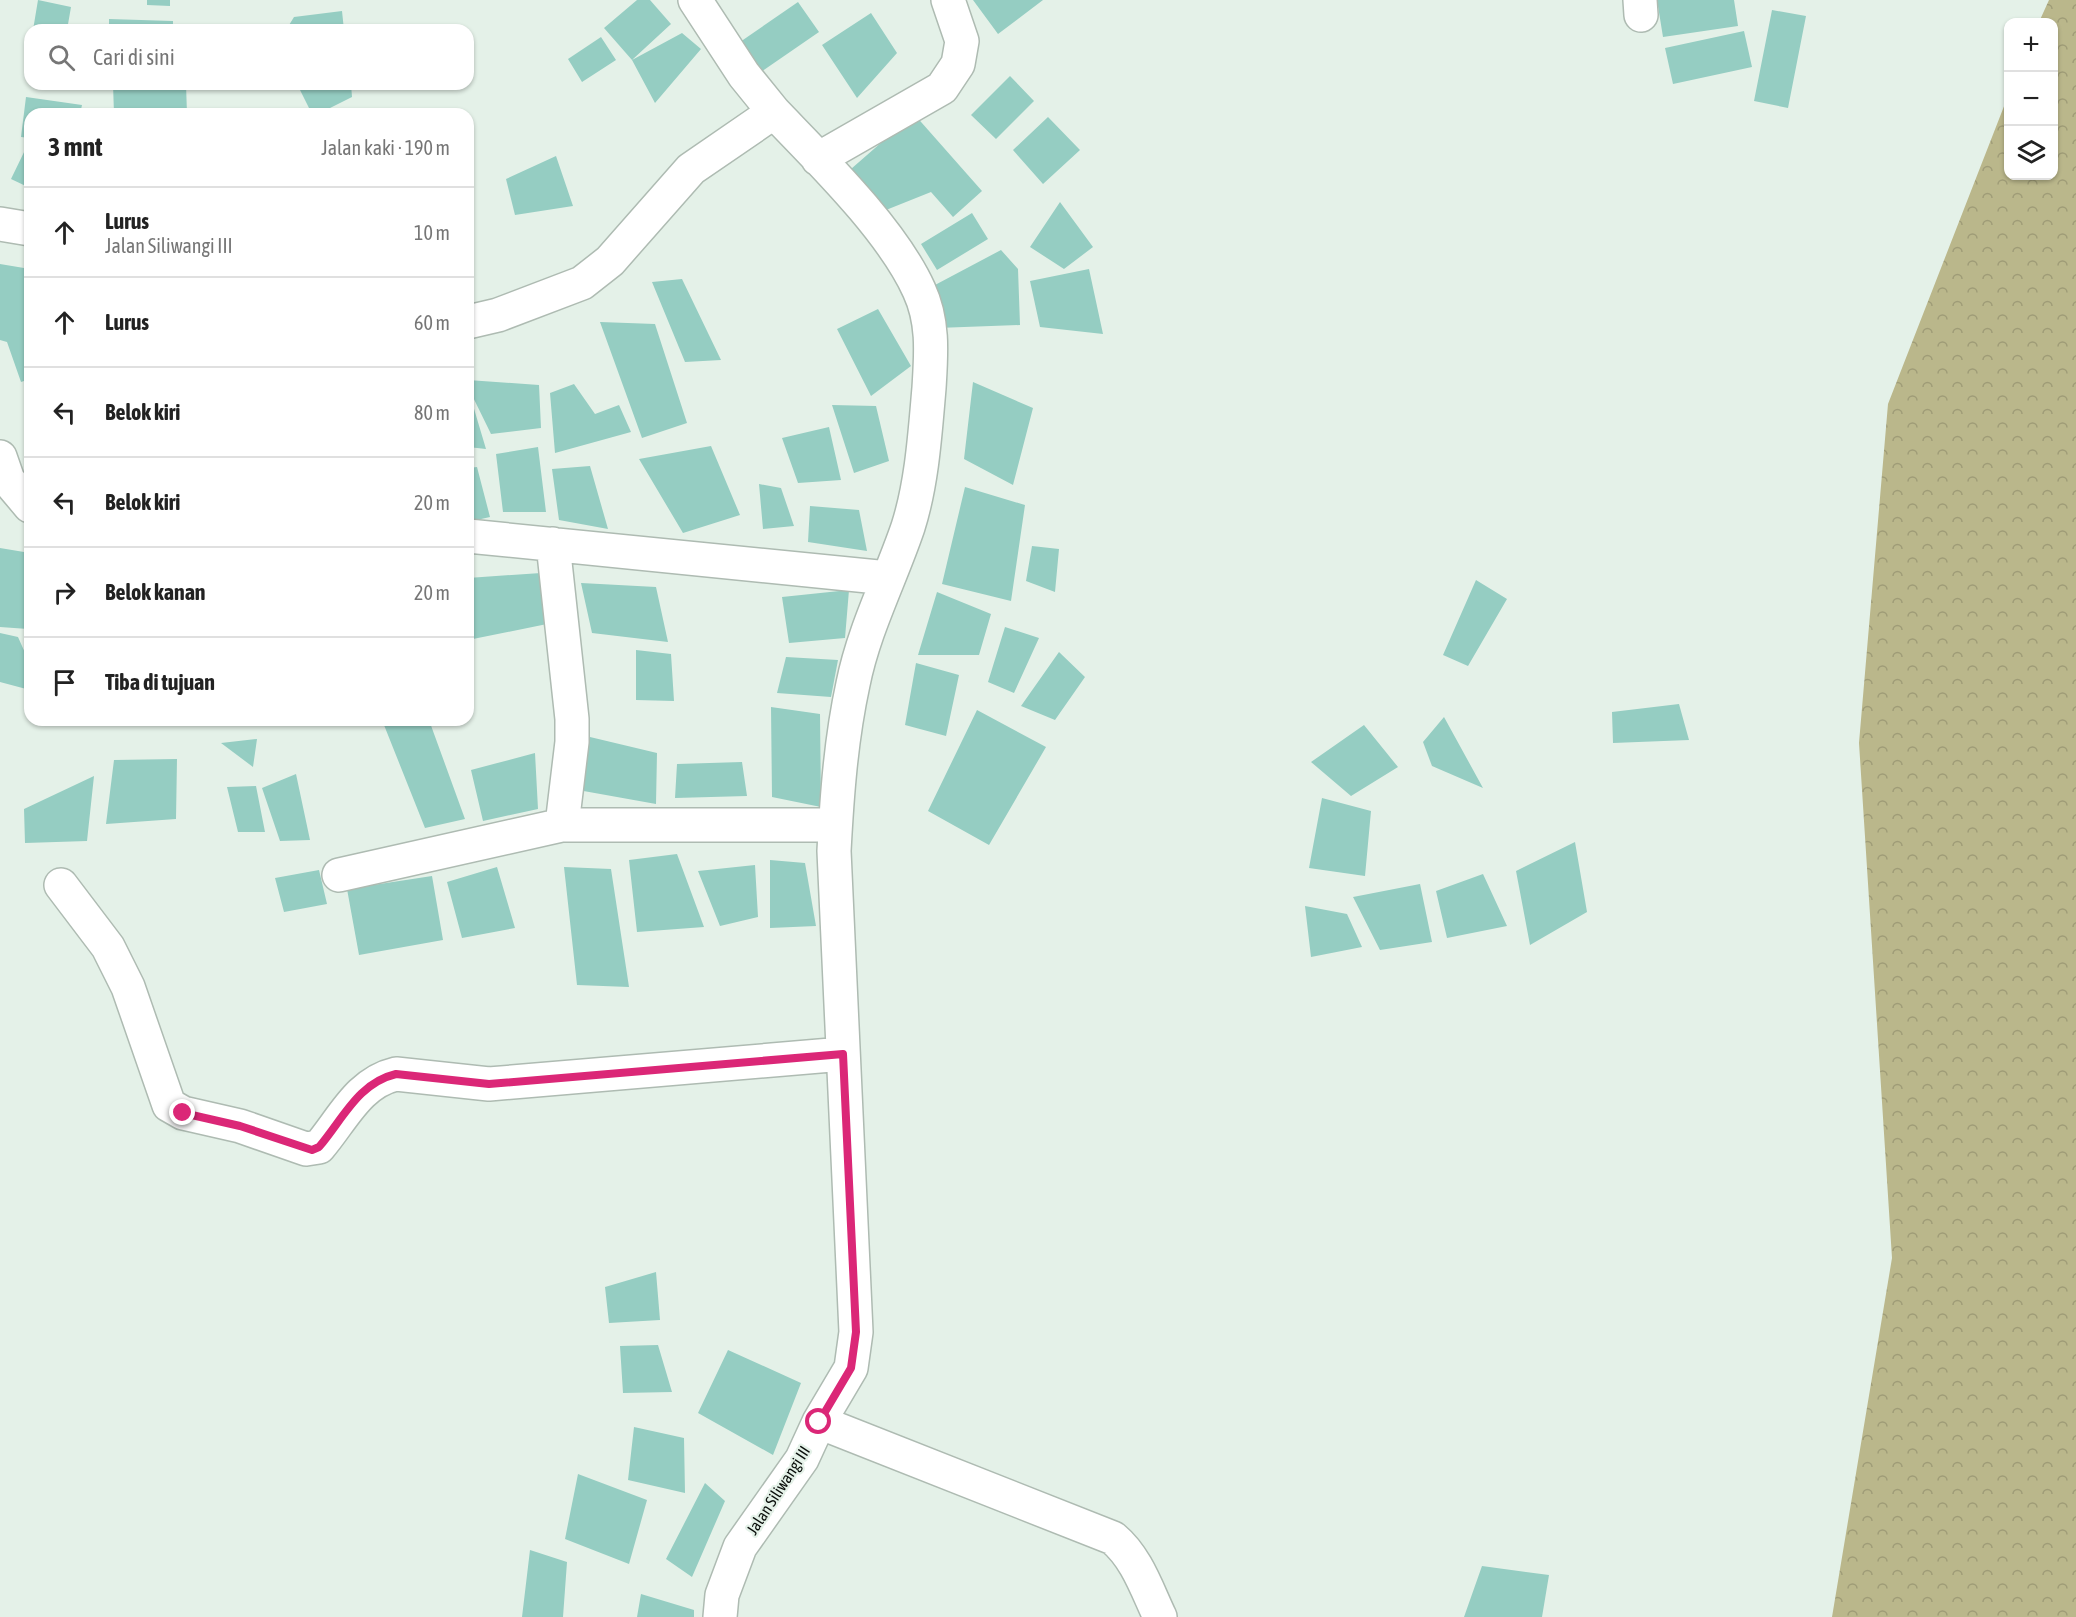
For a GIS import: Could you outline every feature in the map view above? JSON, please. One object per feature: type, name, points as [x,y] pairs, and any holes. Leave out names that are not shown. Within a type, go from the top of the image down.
[{"type":"street","points":[[61,885],[108,947],[129,987],[169,1105],[183,1113],[240,1126],[306,1149],[319,1147],[363,1090],[383,1077],[396,1074],[489,1084],[843,1054],[834,851],[837,788],[853,684],[864,642],[908,525],[923,453],[932,339],[920,291],[890,243],[842,183],[774,112],[744,75],[695,0]]},
{"type":"street","points":[[818,159],[942,88],[958,64],[962,41],[948,0]]},
{"type":"street","points":[[474,321],[498,315],[582,283],[610,261],[691,168],[774,112]]},
{"type":"street","points":[[0,224],[24,228]]},
{"type":"street","points":[[0,457],[8,480],[24,499]]},
{"type":"street","points":[[474,537],[888,578]]},
{"type":"street","points":[[553,544],[572,719],[572,742],[562,825]]},
{"type":"street","points":[[339,874],[562,825],[835,825]]},
{"type":"street","name":"Jalan Siliwangi III","points":[[720,1617],[722,1595],[741,1547],[802,1459],[819,1422],[851,1368],[856,1332],[843,1054]]},
{"type":"street","points":[[819,1422],[1113,1538],[1125,1548],[1135,1564],[1160,1617]]},
{"type":"green space","points":[[2049,0],[2076,0],[2076,1617],[1832,1617],[1892,1258],[1859,743],[1888,404],[2004,106],[2004,180],[2058,180],[2058,18],[2041,18]]},
{"type":"building","points":[[38,0],[71,7],[68,24],[34,24]]},
{"type":"building","points":[[147,0],[170,0],[170,6],[147,5]]},
{"type":"building","points":[[637,0],[650,0],[671,24],[632,60],[604,28]]},
{"type":"building","points":[[973,0],[1043,0],[998,34]]},
{"type":"building","points":[[1657,0],[1734,0],[1738,26],[1663,37]]},
{"type":"building","points":[[798,2],[819,32],[761,72],[740,42]]},
{"type":"building","points":[[1772,10],[1806,16],[1788,108],[1754,101]]},
{"type":"building","points":[[342,11],[343,24],[290,24],[294,17]]},
{"type":"building","points":[[871,13],[897,53],[857,98],[822,45]]},
{"type":"building","points":[[109,19],[173,21],[173,24],[109,24]]},
{"type":"building","points":[[1744,31],[1752,67],[1673,84],[1665,48]]},
{"type":"building","points":[[682,33],[701,49],[655,103],[632,60]]},
{"type":"building","points":[[601,37],[616,60],[582,82],[568,59]]},
{"type":"building","points":[[1010,76],[1034,101],[996,139],[971,115]]},
{"type":"building","points":[[113,90],[186,90],[187,108],[114,108]]},
{"type":"building","points":[[300,90],[351,90],[352,97],[330,108],[309,108]]},
{"type":"building","points":[[26,97],[82,105],[81,108],[25,108]]},
{"type":"building","points":[[24,113],[24,137],[21,137]]},
{"type":"building","points":[[914,114],[982,191],[953,217],[931,192],[886,210],[851,169]]},
{"type":"building","points":[[1048,117],[1080,150],[1043,184],[1013,150]]},
{"type":"building","points":[[24,152],[24,185],[11,179]]},
{"type":"building","points":[[556,156],[573,206],[515,215],[506,179]]},
{"type":"building","points":[[1060,202],[1093,247],[1064,269],[1030,247]]},
{"type":"building","points":[[972,213],[988,239],[937,270],[921,244]]},
{"type":"building","points":[[1001,250],[1018,269],[1020,325],[937,328],[935,285]]},
{"type":"building","points":[[0,264],[24,268],[24,381],[21,382],[7,342],[0,340]]},
{"type":"building","points":[[1089,269],[1103,334],[1040,327],[1030,281]]},
{"type":"building","points":[[682,279],[721,360],[685,362],[652,282]]},
{"type":"building","points":[[878,309],[911,366],[871,396],[837,329]]},
{"type":"building","points":[[600,322],[655,324],[687,423],[642,438]]},
{"type":"building","points":[[474,380],[539,385],[541,428],[491,434],[474,399]]},
{"type":"building","points":[[973,382],[1033,408],[1013,485],[964,459]]},
{"type":"building","points":[[574,384],[595,414],[619,405],[631,432],[555,453],[550,393]]},
{"type":"building","points":[[832,405],[876,406],[889,461],[854,473]]},
{"type":"building","points":[[474,409],[486,449],[474,448]]},
{"type":"building","points":[[829,427],[841,480],[798,483],[782,438]]},
{"type":"building","points":[[711,446],[740,515],[683,533],[639,459]]},
{"type":"building","points":[[538,447],[546,512],[503,512],[496,454]]},
{"type":"building","points":[[590,466],[608,529],[559,520],[552,469]]},
{"type":"building","points":[[474,467],[477,467],[490,517],[474,521]]},
{"type":"building","points":[[759,484],[781,488],[794,526],[763,529]]},
{"type":"building","points":[[965,487],[1025,505],[1011,601],[942,584]]},
{"type":"building","points":[[810,506],[859,510],[867,551],[808,542]]},
{"type":"building","points":[[1032,546],[1059,549],[1055,592],[1026,581]]},
{"type":"building","points":[[0,548],[24,552],[24,629],[0,627]]},
{"type":"building","points":[[541,573],[547,624],[474,639],[474,578]]},
{"type":"building","points":[[1476,580],[1507,599],[1468,666],[1443,655]]},
{"type":"building","points":[[581,583],[656,587],[668,642],[592,633]]},
{"type":"building","points":[[849,590],[845,638],[789,643],[782,597]]},
{"type":"building","points":[[937,592],[991,614],[979,655],[918,655]]},
{"type":"building","points":[[1005,627],[1039,638],[1014,693],[988,682]]},
{"type":"building","points":[[0,633],[18,637],[24,650],[24,688],[0,682]]},
{"type":"building","points":[[636,650],[671,654],[674,701],[636,700]]},
{"type":"building","points":[[1059,652],[1085,677],[1055,720],[1021,706]]},
{"type":"building","points":[[786,657],[838,660],[831,697],[777,693]]},
{"type":"building","points":[[916,663],[959,675],[946,736],[905,725]]},
{"type":"building","points":[[1679,704],[1689,740],[1613,743],[1612,712]]},
{"type":"building","points":[[771,707],[820,714],[821,807],[772,797]]},
{"type":"building","points":[[977,710],[1046,747],[989,845],[928,811]]},
{"type":"building","points":[[1444,717],[1483,788],[1432,766],[1423,742]]},
{"type":"building","points":[[1364,725],[1398,767],[1351,796],[1311,762]]},
{"type":"building","points":[[384,726],[431,726],[465,819],[425,828]]},
{"type":"building","points":[[590,737],[657,753],[656,804],[578,790]]},
{"type":"building","points":[[257,739],[253,767],[221,743]]},
{"type":"building","points":[[535,753],[538,809],[483,821],[471,770]]},
{"type":"building","points":[[177,759],[176,819],[106,824],[114,760]]},
{"type":"building","points":[[742,762],[747,796],[675,798],[677,764]]},
{"type":"building","points":[[296,774],[310,840],[280,841],[262,788]]},
{"type":"building","points":[[94,776],[87,841],[25,843],[24,809]]},
{"type":"building","points":[[256,786],[265,832],[238,832],[227,787]]},
{"type":"building","points":[[1322,798],[1371,811],[1365,876],[1309,868]]},
{"type":"building","points":[[1575,842],[1587,912],[1530,945],[1516,871]]},
{"type":"building","points":[[677,854],[704,927],[637,932],[629,860]]},
{"type":"building","points":[[770,860],[805,863],[816,926],[770,928]]},
{"type":"building","points":[[755,865],[758,917],[720,926],[698,871]]},
{"type":"building","points":[[497,867],[515,928],[462,938],[447,882]]},
{"type":"building","points":[[564,867],[611,869],[629,987],[577,985]]},
{"type":"building","points":[[319,870],[327,904],[284,912],[275,878]]},
{"type":"building","points":[[1483,874],[1507,926],[1447,938],[1436,891]]},
{"type":"building","points":[[432,876],[443,940],[359,955],[347,889]]},
{"type":"building","points":[[1420,884],[1432,942],[1380,950],[1353,897]]},
{"type":"building","points":[[1305,906],[1347,914],[1362,947],[1311,957]]},
{"type":"building","points":[[656,1272],[660,1320],[609,1323],[605,1287]]},
{"type":"building","points":[[658,1345],[672,1392],[623,1393],[620,1346]]},
{"type":"building","points":[[728,1350],[801,1383],[773,1455],[698,1413]]},
{"type":"building","points":[[634,1427],[684,1438],[685,1493],[628,1480]]},
{"type":"building","points":[[578,1474],[647,1500],[629,1564],[565,1539]]},
{"type":"building","points":[[705,1483],[725,1501],[692,1577],[666,1559]]},
{"type":"building","points":[[530,1550],[567,1562],[563,1617],[522,1617]]},
{"type":"building","points":[[1482,1566],[1549,1575],[1542,1617],[1464,1617]]},
{"type":"building","points":[[641,1594],[694,1610],[694,1617],[637,1617]]},
{"type":"route","points":[[183,1113],[240,1126],[312,1150],[319,1147],[363,1090],[383,1077],[396,1074],[489,1084],[843,1054],[856,1332],[851,1368],[819,1422]]}]
